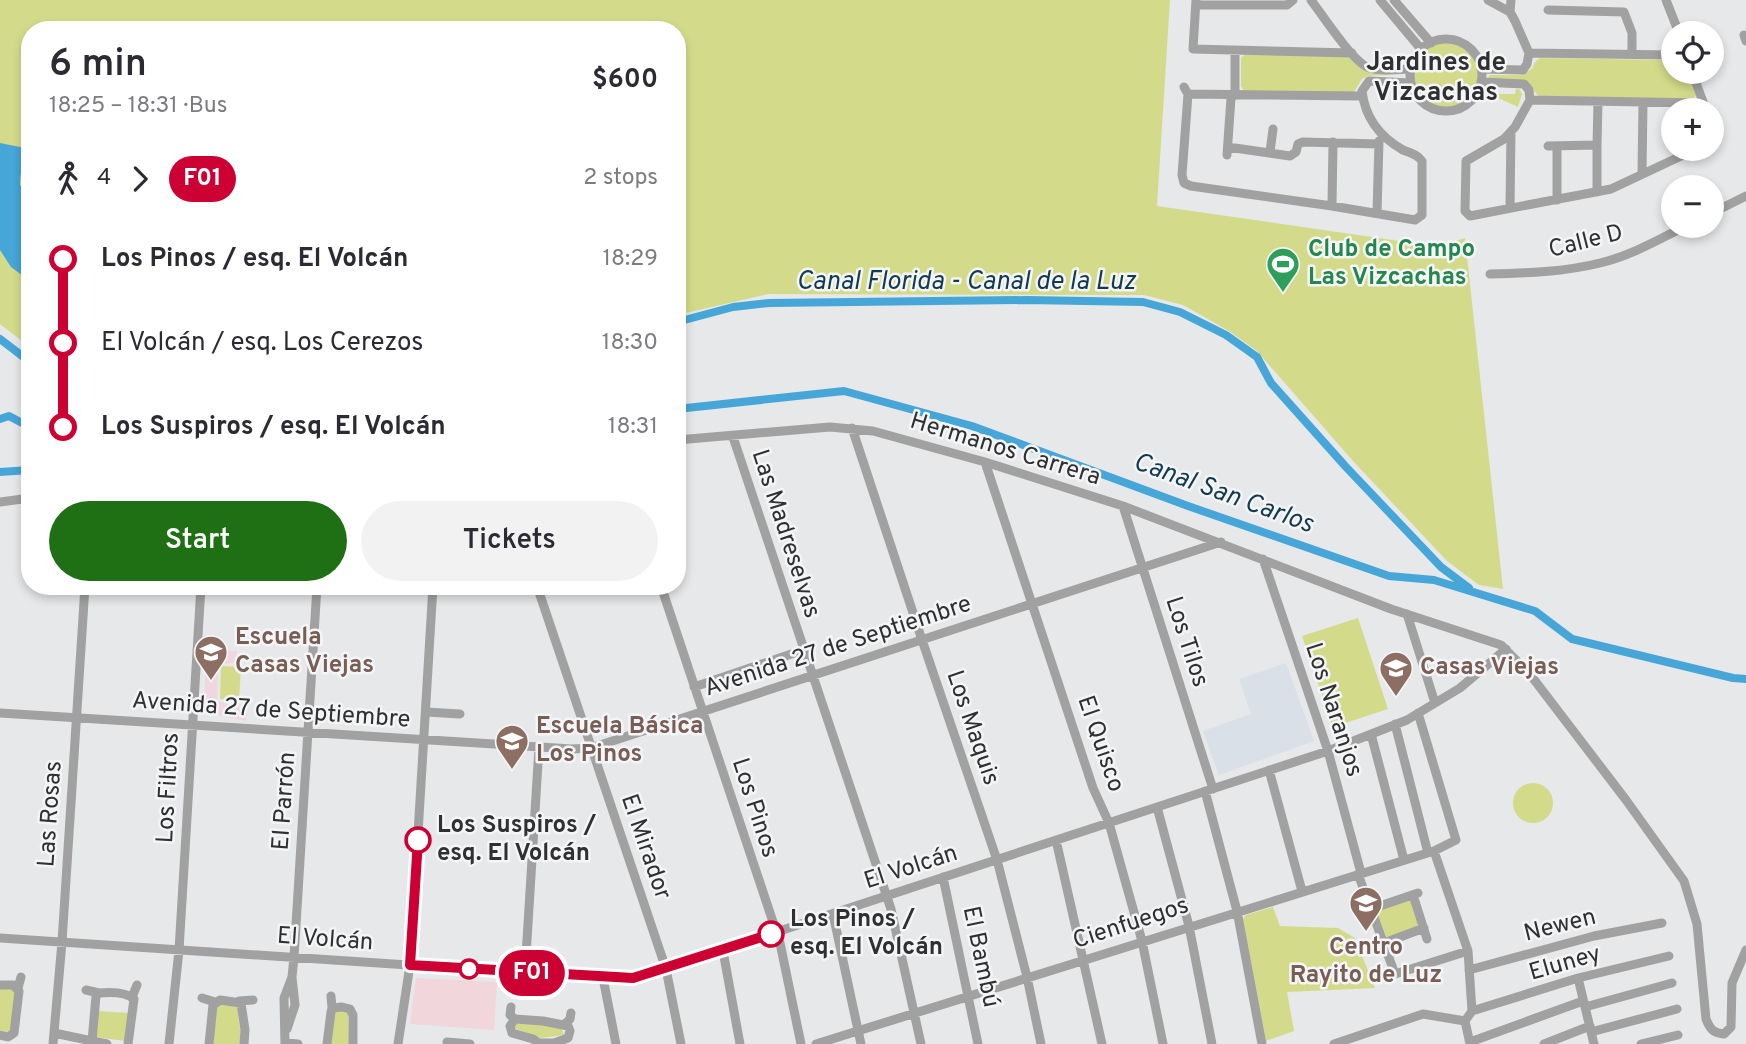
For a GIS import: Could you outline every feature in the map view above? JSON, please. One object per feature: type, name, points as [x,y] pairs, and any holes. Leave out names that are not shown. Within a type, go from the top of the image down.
[{"type":"street","points":[[1293,0],[1287,5],[1196,2],[1193,49],[1352,53]]},
{"type":"street","points":[[1311,0],[1352,53],[1369,68],[1410,69]]},
{"type":"street","points":[[1380,0],[1421,49]]},
{"type":"street","points":[[1394,0],[1431,43]]},
{"type":"street","points":[[1488,0],[1510,12]]},
{"type":"street","points":[[1481,69],[1523,69],[1527,64],[1529,53],[1510,12],[1511,0]]},
{"type":"street","points":[[1667,0],[1675,21]]},
{"type":"street","points":[[1554,6],[1601,5],[1625,13],[1632,33],[1632,54]]},
{"type":"street","points":[[1452,40],[1463,44],[1478,59],[1481,82],[1476,94],[1468,103],[1457,109],[1444,111],[1421,102],[1410,83],[1410,69],[1415,57],[1431,43],[1452,40]]},
{"type":"street","points":[[1235,51],[1235,95],[1231,98],[1227,151],[1270,152],[1290,161],[1298,144],[1303,142],[1378,144]]},
{"type":"street","points":[[1529,53],[1661,55]]},
{"type":"street","points":[[1362,96],[1235,95],[1186,91],[1182,175],[1184,183],[1418,219],[1422,215],[1421,159],[1379,133],[1362,96],[1362,88],[1368,81],[1410,83]]},
{"type":"street","points":[[1481,82],[1524,84],[1530,100]]},
{"type":"street","points":[[1530,100],[1661,103]]},
{"type":"street","points":[[1530,100],[1511,132],[1465,164],[1465,211],[1468,215],[1611,189],[1670,161]]},
{"type":"street","points":[[1597,192],[1598,102]]},
{"type":"street","points":[[1642,174],[1643,102]]},
{"type":"street","points":[[1270,152],[1273,129]]},
{"type":"street","points":[[1510,207],[1511,132]]},
{"type":"street","points":[[1377,213],[1379,133]]},
{"type":"street","points":[[1332,206],[1333,142]]},
{"type":"street","points":[[1557,200],[1552,146],[1597,145]]},
{"type":"street","points":[[1724,207],[1746,196]]},
{"type":"street","name":"Calle D","points":[[1490,274],[1549,272],[1600,263],[1661,238]]},
{"type":"street","name":"Hermanos Carrera","points":[[686,440],[830,427],[873,431],[985,462],[1123,506],[1407,614],[1502,645],[1506,649]]},
{"type":"street","name":"Los Maquis","points":[[852,428],[998,860],[1041,1044]]},
{"type":"street","name":"Las Madreselvas","points":[[733,437],[886,896],[921,1044]]},
{"type":"street","name":"El Quisco","points":[[985,462],[1108,823],[1142,941],[1163,1044]]},
{"type":"street","points":[[0,502],[21,499]]},
{"type":"street","name":"Los Tilos","points":[[1123,506],[1209,790],[1237,911],[1262,1044]]},
{"type":"street","name":"Avenida 27 de Septiembre","points":[[0,713],[591,748],[1221,542]]},
{"type":"street","name":"Los Naranjos","points":[[1263,559],[1328,751],[1360,874],[1395,974],[1468,951]]},
{"type":"street","name":"Las Rosas","points":[[52,1044],[62,942],[84,595]]},
{"type":"street","name":"Los Filtros","points":[[169,1044],[178,950],[200,595]]},
{"type":"street","name":"El Parrón","points":[[286,1043],[284,998],[292,977],[294,957],[316,595]]},
{"type":"street","points":[[398,1044],[410,965],[432,595]]},
{"type":"street","name":"El Mirador","points":[[540,595],[666,969],[681,1044]]},
{"type":"street","name":"Los Pinos","points":[[664,595],[780,943],[801,1044]]},
{"type":"street","points":[[1407,614],[1435,703]]},
{"type":"street","points":[[694,687],[803,649]]},
{"type":"street","points":[[1506,649],[1529,673],[1684,881],[1697,924],[1704,1007],[1710,1029],[1715,1033],[1724,1034],[1731,1027],[1732,983],[1746,950]]},
{"type":"street","name":"El Volcán","points":[[0,938],[633,978],[723,951],[1328,751],[1418,713],[1460,688],[1506,649]]},
{"type":"street","points":[[426,712],[460,714]]},
{"type":"street","name":"Cienfuegos","points":[[816,1044],[1431,852],[1456,840],[1418,713]]},
{"type":"street","points":[[1395,724],[1431,852],[1468,951],[1472,1011],[1465,1021],[1470,1043],[1584,1004],[1672,983]]},
{"type":"street","points":[[1371,734],[1404,860]]},
{"type":"street","points":[[525,972],[539,747]]},
{"type":"street","points":[[1269,770],[1302,891]]},
{"type":"street","points":[[1157,807],[1189,926],[1212,1044]]},
{"type":"street","points":[[1056,840],[1102,1044]]},
{"type":"street","name":"El Bambú","points":[[943,877],[978,1044]]},
{"type":"street","points":[[1371,909],[1415,894],[1427,939]]},
{"type":"street","points":[[833,914],[861,1044]]},
{"type":"street","name":"Newen","points":[[1469,970],[1594,936],[1662,923]]},
{"type":"street","points":[[1384,943],[1424,928]]},
{"type":"street","points":[[723,951],[740,1044]]},
{"type":"street","name":"Eluney","points":[[1472,1011],[1578,978],[1669,956]]},
{"type":"street","points":[[0,1035],[8,1037],[14,1033],[18,988],[22,978]]},
{"type":"street","points":[[603,978],[616,1044]]},
{"type":"street","points":[[1578,978],[1594,1044]]},
{"type":"street","points":[[0,985],[13,985],[18,988]]},
{"type":"street","points":[[129,1044],[132,997],[137,985]]},
{"type":"street","points":[[86,990],[132,997]]},
{"type":"street","points":[[92,1041],[96,996],[99,993]]},
{"type":"street","points":[[327,1044],[331,996]]},
{"type":"street","points":[[202,998],[215,1002],[253,1000]]},
{"type":"street","points":[[239,1001],[246,1032],[244,1044]]},
{"type":"street","points":[[209,1044],[215,1002]]},
{"type":"street","points":[[511,1007],[510,1015],[515,1020],[565,1024],[571,1013]]},
{"type":"street","points":[[332,1008],[350,1009],[354,1015],[354,1044]]},
{"type":"street","points":[[1544,1044],[1590,1029],[1677,1009]]},
{"type":"street","points":[[1341,1043],[1423,1014],[1465,1021]]},
{"type":"street","points":[[515,1020],[510,1026],[512,1032],[539,1044],[571,1041],[570,1031],[565,1024]]},
{"type":"street","points":[[54,1033],[107,1044]]},
{"type":"street","points":[[1641,1044],[1678,1035]]},
{"type":"street","points":[[447,1039],[470,1044]]},
{"type":"street","points":[[286,1043],[298,1044]]},
{"type":"street","points":[[169,1044],[175,1044]]},
{"type":"shaded area","name":"Escuela Casas Viejas","points":[[207,649],[237,651],[236,663],[218,664],[217,701],[247,709],[246,721],[217,715],[204,701]]},
{"type":"shaded area","points":[[1286,663],[1314,741],[1219,775],[1203,731],[1251,714],[1239,679]]},
{"type":"shaded area","points":[[416,978],[497,982],[494,1030],[410,1024]]},
{"type":"green space","name":"Club de Campo Las Vizcachas","points":[[0,0],[1170,0],[1157,206],[1420,244],[1445,244],[1465,238],[1503,589],[1479,585],[1447,561],[1353,461],[1256,350],[1183,305],[1144,295],[768,294],[686,313],[686,21],[21,21],[21,340],[0,324]]},
{"type":"green space","points":[[1446,43],[1458,45],[1469,52],[1476,63],[1476,87],[1469,98],[1458,105],[1446,107],[1434,105],[1423,98],[1416,87],[1414,75],[1416,63],[1423,52],[1434,45]]},
{"type":"green space","points":[[1246,53],[1351,55],[1357,60],[1403,74],[1368,76],[1362,79],[1354,92],[1244,91],[1241,86],[1241,58]]},
{"type":"green space","points":[[1540,58],[1661,60],[1661,84],[1692,84],[1696,95],[1694,98],[1661,99],[1540,97],[1526,81],[1488,77],[1521,75],[1532,69]]},
{"type":"green space","points":[[1516,89],[1522,94],[1518,107],[1494,96],[1515,94]]},
{"type":"green space","points":[[1358,618],[1388,709],[1333,727],[1302,636]]},
{"type":"green space","points":[[221,666],[241,667],[239,701],[220,699]]},
{"type":"green space","points":[[1533,783],[1541,784],[1547,789],[1552,795],[1552,811],[1547,817],[1541,822],[1533,823],[1525,822],[1519,817],[1514,811],[1513,803],[1514,795],[1519,789],[1525,784]]},
{"type":"green space","points":[[1410,900],[1420,926],[1387,938],[1376,911]]},
{"type":"green space","points":[[1273,907],[1280,926],[1338,928],[1355,938],[1375,988],[1287,992],[1294,1031],[1266,1041],[1243,919],[1246,915]]},
{"type":"green space","points":[[0,988],[15,989],[12,1030],[6,1032],[0,1030]]},
{"type":"green space","points":[[216,1002],[239,1004],[241,1044],[212,1044]]},
{"type":"green space","points":[[337,1010],[348,1013],[349,1044],[330,1044],[334,1013]]},
{"type":"green space","points":[[98,1011],[129,1013],[125,1041],[95,1037]]},
{"type":"green space","points":[[514,1024],[556,1024],[561,1026],[564,1035],[541,1038],[516,1029]]},
{"type":"water","points":[[0,143],[21,147],[21,274],[11,267],[0,250]]},
{"type":"waterway","name":"Canal Florida - Canal de la Luz","points":[[686,320],[733,307],[769,303],[1027,300],[1143,302],[1180,312],[1226,335],[1257,357],[1271,383],[1346,467],[1441,567],[1469,588]]},
{"type":"waterway","name":"Canal Florida - Canal de la Luz","points":[[0,339],[21,355]]},
{"type":"waterway","name":"Canal San Carlos","points":[[686,408],[844,391],[972,426],[1188,506],[1389,576],[1434,580],[1535,611],[1572,639],[1746,679]]},
{"type":"waterway","points":[[0,419],[9,416],[21,422]]},
{"type":"waterway","name":"Canal San Carlos","points":[[0,472],[21,471]]},
{"type":"bus line","name":"F01","points":[[418,840],[410,965],[633,978],[771,934]]},
{"type":"place","name":"Club de Campo Las Vizcachas","points":[[1283,294]]},
{"type":"place","name":"Escuela Casas Viejas","points":[[211,682]]},
{"type":"place","name":"Casas Viejas","points":[[1396,698]]},
{"type":"place","name":"Escuela Básica Los Pinos","points":[[512,771]]},
{"type":"place","name":"Los Suspiros / esq. El Volcán","points":[[418,840]]},
{"type":"place","name":"Centro Rayito de Luz","points":[[1366,933]]},
{"type":"place","name":"Los Pinos / esq. El Volcán","points":[[771,934]]},
{"type":"district","name":"Jardines de Vizcachas","points":[[1436,78]]}]
